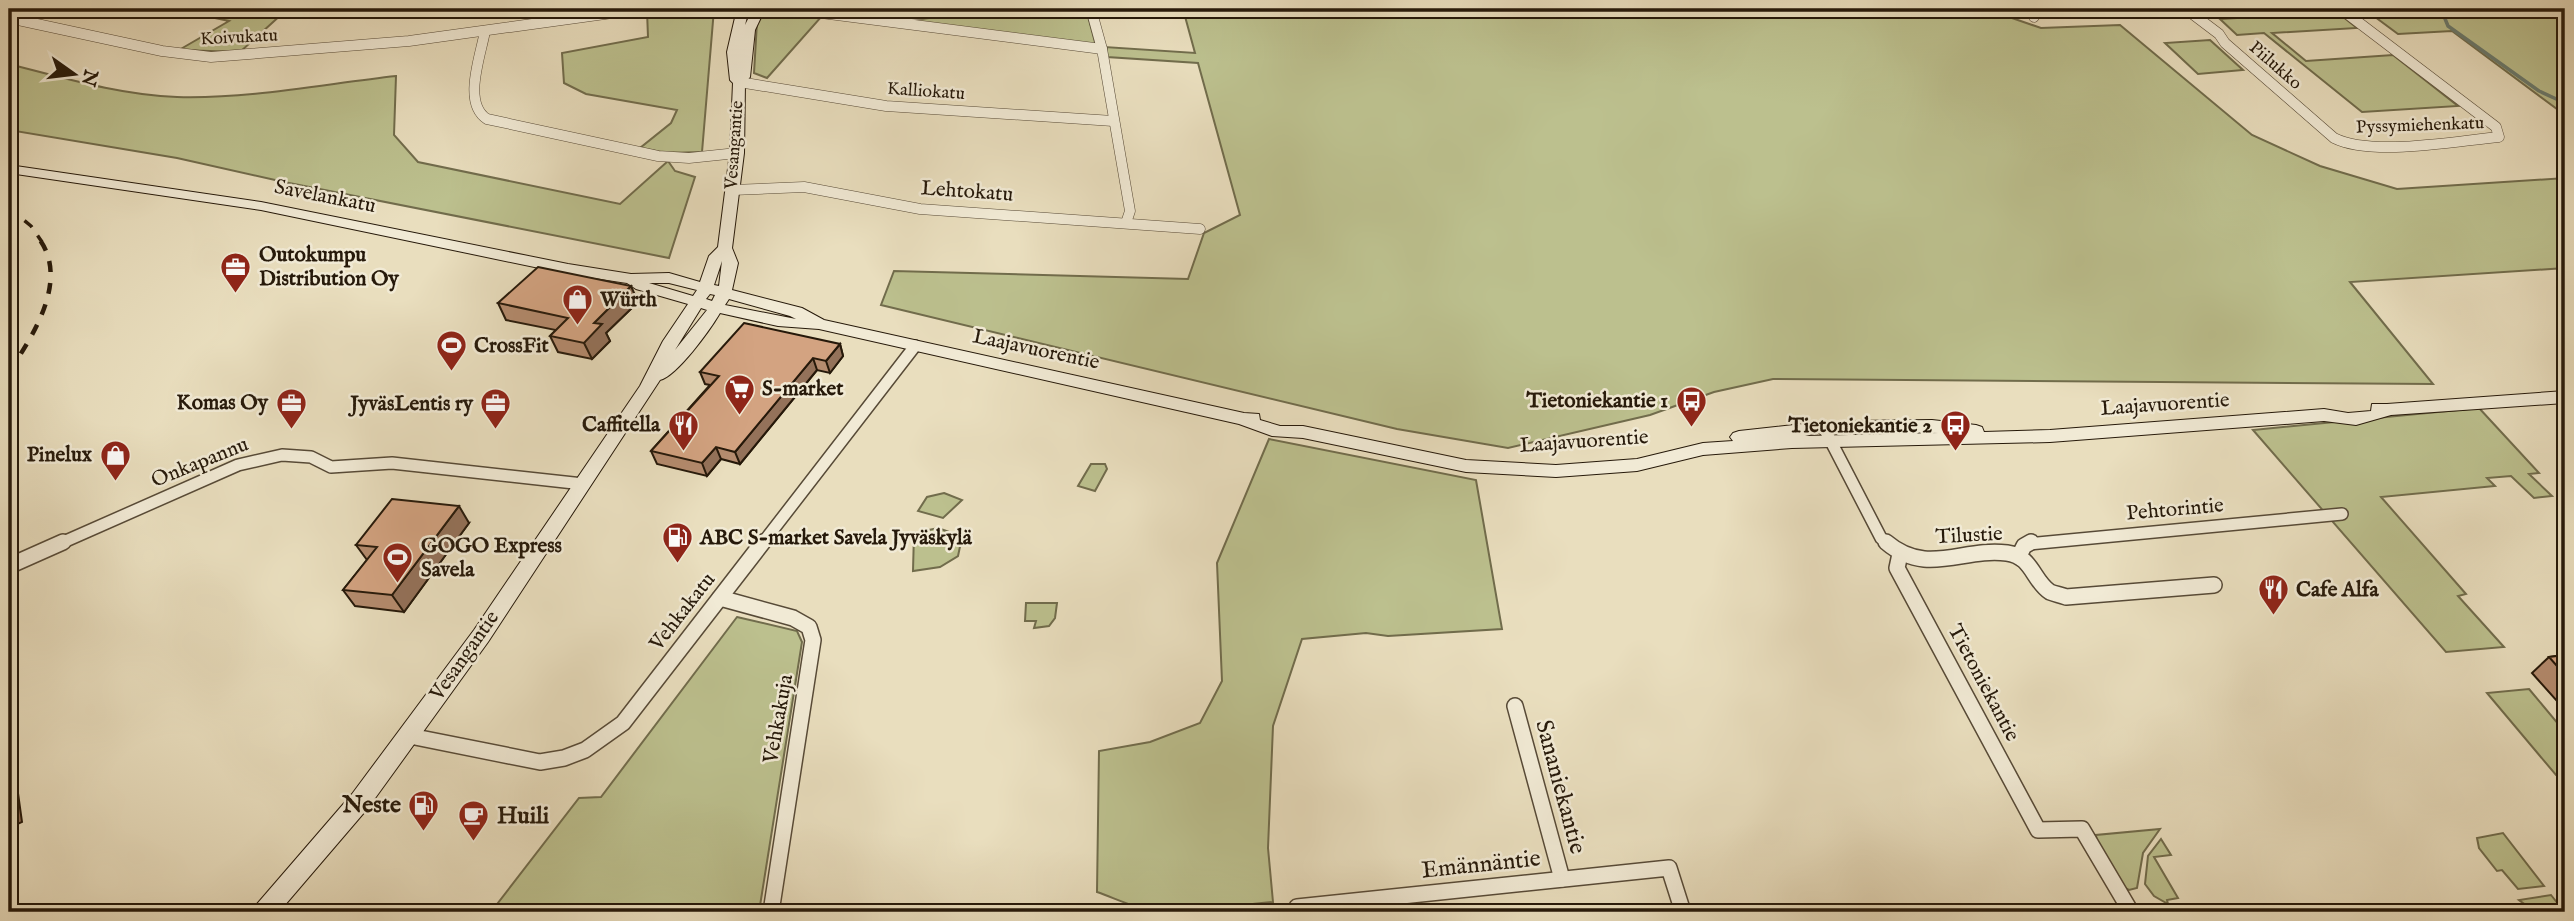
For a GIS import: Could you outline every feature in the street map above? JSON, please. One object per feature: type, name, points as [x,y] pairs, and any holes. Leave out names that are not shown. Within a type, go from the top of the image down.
[{"type":"main road","name":"Vesangantie","points":[[739,82],[734,78],[733,52],[743,9]]},
{"type":"main road","name":"Vesangantie","points":[[265,912],[352,811],[410,736],[648,387],[671,341],[702,294],[716,256],[725,248],[737,153],[739,82],[744,77],[750,30],[759,9]]},
{"type":"main road","name":"Savelankatu","points":[[9,169],[261,205],[631,279],[641,286],[720,299]]},
{"type":"main road","name":"Vesangantie","points":[[648,387],[691,343],[720,299],[729,276],[730,255],[725,248]]},
{"type":"main road","name":"Laajavuorentie","points":[[720,299],[791,323],[819,324],[1244,419],[1253,425],[1290,433],[1303,432],[1466,466],[1526,471],[1637,465],[1703,449],[1827,434],[1945,441],[2050,436],[2324,415],[2343,419],[2378,417],[2387,410],[2565,397]]},
{"type":"street","name":"Koivukatu","points":[[9,18],[185,56],[212,57],[410,41],[641,9]]},
{"type":"street","points":[[790,9],[1102,49]]},
{"type":"street","points":[[875,19],[982,9]]},
{"type":"street","points":[[1091,9],[1102,49],[1130,211],[1126,223]]},
{"type":"street","name":"Piilukko","points":[[2186,9],[2334,138],[2346,144]]},
{"type":"street","name":"Pyssymiehenkatu","points":[[2341,9],[2500,132],[2499,137],[2491,140],[2368,148],[2346,144]]},
{"type":"street","points":[[485,31],[475,92],[476,107],[483,117],[500,124],[658,156],[689,158],[737,153]]},
{"type":"street","name":"Kalliokatu","points":[[739,82],[886,106],[1113,121]]},
{"type":"street","name":"Lehtokatu","points":[[732,190],[804,187],[920,209],[1200,229]]},
{"type":"street","name":"Vehkakatu","points":[[410,736],[540,762],[562,761],[594,747],[623,723],[915,346]]},
{"type":"street","points":[[1827,434],[1881,538],[1900,554]]},
{"type":"street","name":"Onkapannu","points":[[9,566],[238,465],[282,454],[311,457],[331,467],[392,463],[583,484]]},
{"type":"street","name":"Pehtorintie","points":[[2019,556],[2024,546],[2033,541],[2343,514]]},
{"type":"street","name":"Tilustie","points":[[1900,554],[1932,560],[2007,553],[2019,556],[2058,596],[2214,585]]},
{"type":"street","name":"Tietoniekantie","points":[[1900,554],[1898,568],[2038,830],[2082,828]]},
{"type":"street","name":"Vehkakuja","points":[[720,598],[793,618],[809,627],[813,640],[771,912]]},
{"type":"street","name":"Sananiekantie","points":[[1515,706],[1562,880]]},
{"type":"street","points":[[2082,828],[2131,912]]},
{"type":"street","name":"Emännäntie","points":[[1297,907],[1669,867],[1683,912]]},
{"type":"green space","points":[[173,9],[330,9],[283,13],[240,52],[179,50],[229,21]]},
{"type":"green space","points":[[714,9],[702,152],[666,153],[640,148],[671,123],[677,110],[586,94],[564,83],[562,53],[648,37],[647,11]]},
{"type":"green space","points":[[765,9],[803,9],[822,16],[767,78],[754,73],[757,22]]},
{"type":"green space","points":[[1012,9],[1086,9],[1096,46],[892,19]]},
{"type":"green space","points":[[1183,9],[1986,9],[2041,28],[2120,25],[2252,135],[2320,166],[2397,189],[2565,178],[2565,268],[2350,282],[2433,384],[1773,379],[1714,392],[1650,415],[1508,448],[1397,429],[881,305],[894,271],[1188,279],[1204,233],[1240,215],[1198,63],[1107,57],[1105,47],[1195,53]]},
{"type":"green space","points":[[2421,9],[2565,9],[2565,115],[2452,31],[2398,34],[2367,11],[2425,13]]},
{"type":"green space","points":[[2337,12],[2357,28],[2272,33],[2306,61],[2393,55],[2458,106],[2362,112],[2264,33],[2237,35],[2220,19]]},
{"type":"green space","points":[[2210,40],[2243,70],[2198,74],[2165,43]]},
{"type":"green space","points":[[9,64],[113,89],[177,97],[259,93],[396,76],[394,135],[418,162],[620,204],[668,161],[675,171],[695,177],[669,258],[284,182],[177,158],[9,130]]},
{"type":"green space","points":[[2479,408],[2539,473],[2529,474],[2552,496],[2534,498],[2511,476],[2487,478],[2495,486],[2381,497],[2466,594],[2458,596],[2504,647],[2446,652],[2253,430]]},
{"type":"green space","points":[[1269,439],[1476,480],[1502,629],[1388,636],[1366,633],[1302,639],[1273,726],[1268,848],[1273,902],[1188,913],[1144,909],[1097,892],[1099,751],[1150,742],[1200,723],[1222,681],[1217,563]]},
{"type":"green space","points":[[1091,464],[1105,464],[1107,469],[1095,491],[1078,486]]},
{"type":"green space","points":[[944,493],[962,500],[943,518],[918,511],[927,497]]},
{"type":"green space","points":[[938,528],[949,532],[961,542],[958,556],[940,567],[913,571],[914,533]]},
{"type":"green space","points":[[1026,603],[1057,603],[1055,618],[1049,626],[1034,628],[1036,621],[1025,621]]},
{"type":"green space","points":[[737,617],[797,631],[802,642],[759,912],[491,912],[579,798],[601,797]]},
{"type":"green space","points":[[2529,689],[2565,732],[2565,774],[2556,775],[2487,693]]},
{"type":"green space","points":[[2160,829],[2143,853],[2137,888],[2129,890],[2121,886],[2097,843],[2096,835]]},
{"type":"green space","points":[[2503,833],[2544,886],[2518,889],[2502,870],[2497,871],[2479,848],[2477,838]]},
{"type":"green space","points":[[2161,839],[2171,855],[2154,857],[2178,898],[2167,900],[2168,904],[2154,896],[2145,884],[2148,856]]},
{"type":"green space","points":[[2551,895],[2559,905],[2565,904],[2565,912],[2535,912],[2519,900]]},
{"type":"building","points":[[538,267],[631,286],[594,323],[602,324],[584,343],[550,336],[568,318],[498,303]]},
{"type":"building","name":"S-market","points":[[744,323],[840,344],[826,361],[813,358],[735,452],[716,447],[702,463],[651,451],[719,376],[700,372]]},
{"type":"building","points":[[392,499],[459,506],[392,595],[343,590],[377,547],[356,545]]},
{"type":"building","points":[[2565,655],[2565,675],[2549,657]]},
{"type":"building","points":[[9,787],[12,814],[9,815]]},
{"type":"waterway","points":[[2441,9],[2448,26],[2539,91],[2565,103]]},
{"type":"railway","points":[[9,208],[31,226],[42,242]]},
{"type":"railway","points":[[9,372],[37,326],[49,291],[51,273],[48,256],[40,240]]},
{"type":"place","name":"Outokumpu Distribution Oy","points":[[236,294]]},
{"type":"place","name":"Würth","points":[[577,327]]},
{"type":"place","name":"CrossFit","points":[[451,373]]},
{"type":"place","name":"S-market","points":[[739,416]]},
{"type":"place","name":"Tietoniekantie 1","points":[[1691,428]]},
{"type":"place","name":"Komas Oy","points":[[291,430]]},
{"type":"place","name":"JyväsLentis ry","points":[[496,431]]},
{"type":"place","name":"Caffitella","points":[[683,452]]},
{"type":"place","name":"Tietoniekantie 2","points":[[1955,453]]},
{"type":"place","name":"Pinelux","points":[[115,482]]},
{"type":"place","name":"ABC S-market Savela Jyväskylä","points":[[677,565]]},
{"type":"place","name":"GOGO Express Savela","points":[[398,585]]},
{"type":"place","name":"Cafe Alfa","points":[[2273,617]]},
{"type":"place","name":"Neste","points":[[424,832]]},
{"type":"place","name":"Huili","points":[[474,843]]}]
